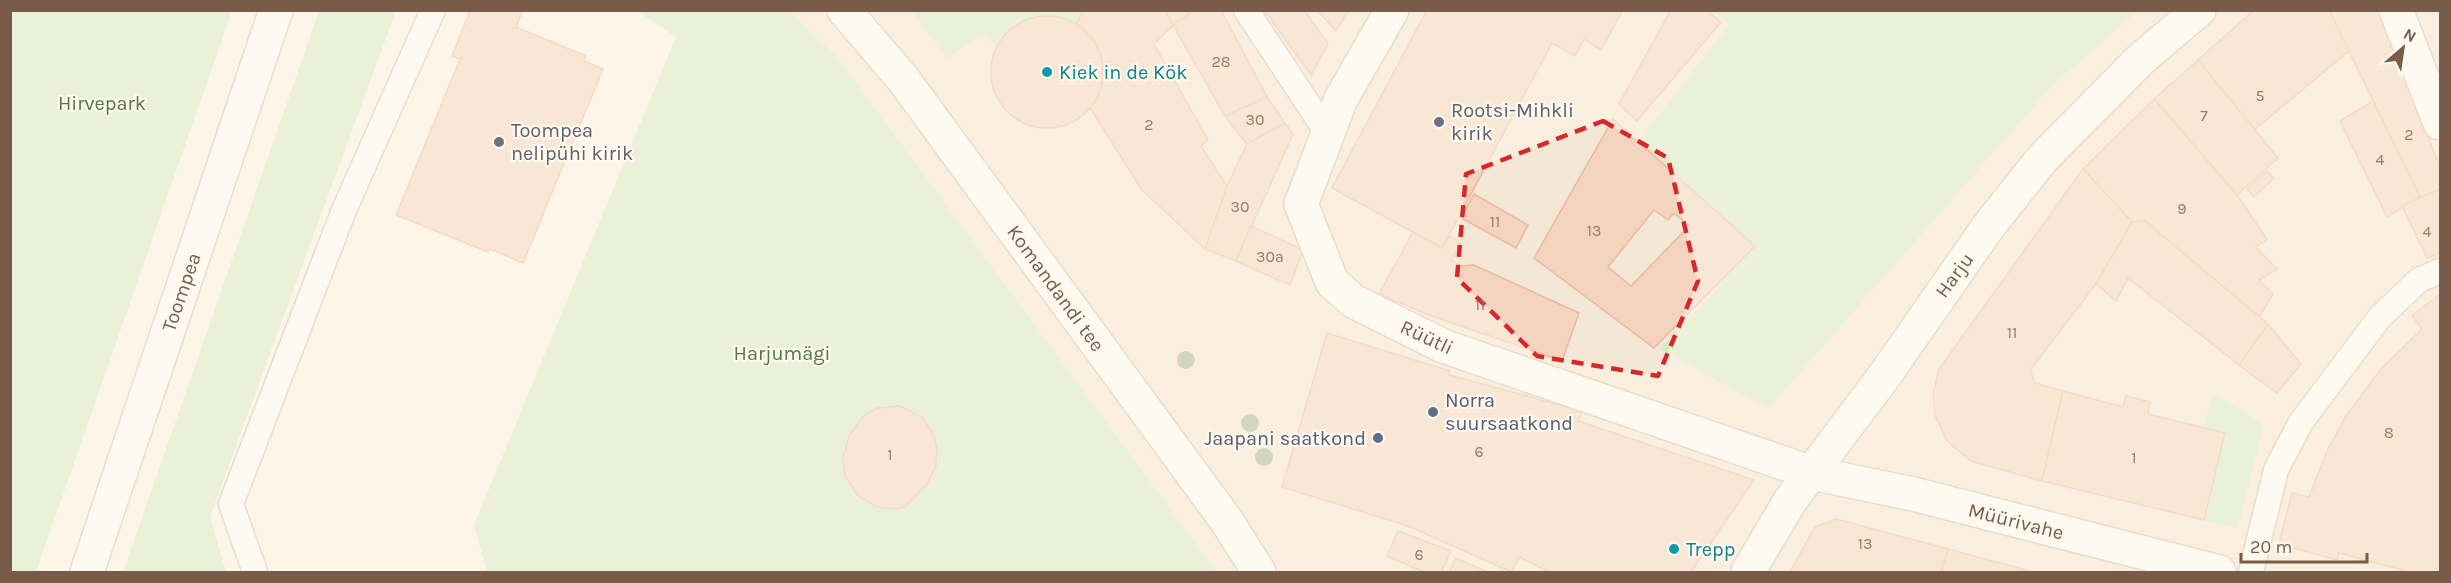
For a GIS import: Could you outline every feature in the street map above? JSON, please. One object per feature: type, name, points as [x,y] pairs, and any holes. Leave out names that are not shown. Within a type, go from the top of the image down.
[{"type":"street","name":"Toompea","points":[[87,573],[276,10]]},
{"type":"street","name":"Komandandi tee","points":[[844,10],[903,79],[1219,511],[1259,573]]},
{"type":"street","name":"Rüütli","points":[[1392,10],[1341,99],[1301,204],[1332,282],[1353,301],[1443,346],[1812,473]]},
{"type":"street","name":"Harju","points":[[1748,573],[1790,501],[1982,236],[2042,159],[2164,38],[2199,10]]},
{"type":"street","points":[[2396,10],[2440,123]]},
{"type":"street","name":"Müürivahe","points":[[1812,473],[1913,494],[2219,573]]},
{"type":"lane","points":[[255,573],[231,504],[344,210],[433,10]]},
{"type":"lane","points":[[1246,10],[1328,134]]},
{"type":"lane","points":[[2251,573],[2276,470],[2301,422],[2380,317],[2419,280],[2440,271]]},
{"type":"highlighted area","points":[[1603,121],[1668,158],[1698,281],[1658,376],[1537,356],[1457,278],[1466,174]]},
{"type":"shaded area","points":[[789,11],[2440,11],[2440,572],[1217,572],[836,55]]},
{"type":"green space","name":"Hirvepark","points":[[10,11],[232,11],[36,572],[10,572]]},
{"type":"green space","points":[[319,11],[396,11],[210,517],[226,572],[123,572]]},
{"type":"green space","name":"Harjumägi","points":[[637,11],[789,11],[836,55],[1217,572],[487,572],[474,525],[676,37]]},
{"type":"green space","points":[[912,11],[1084,11],[1076,24],[1054,17],[1032,18],[1012,28],[997,46],[981,34],[947,59]]},
{"type":"green space","points":[[1714,11],[2138,11],[2052,86],[1768,409],[1660,349],[1755,246],[1639,140],[1729,25]]},
{"type":"green space","points":[[2213,393],[2264,425],[2238,529],[2204,520],[2225,433],[2203,427]]},
{"type":"building","name":"Toompea nelipühi kirik","points":[[470,10],[523,10],[516,27],[586,56],[584,61],[603,69],[523,263],[490,249],[488,252],[396,215],[460,59],[452,56]]},
{"type":"building","points":[[1084,10],[1165,10],[1173,25],[1154,44],[1208,140],[1201,146],[1227,186],[1205,249],[1142,190],[1090,108],[1099,95],[1103,72],[1101,55],[1094,41],[1076,24]]},
{"type":"building","points":[[1165,10],[1194,10],[1173,25]]},
{"type":"building","points":[[1194,10],[1221,10],[1267,97],[1225,116],[1173,25]]},
{"type":"building","points":[[1264,10],[1304,10],[1328,44],[1311,75]]},
{"type":"building","points":[[1317,10],[1347,10],[1348,11],[1336,31]]},
{"type":"building","name":"Rootsi-Mihkli kirik","points":[[1427,10],[1623,10],[1601,50],[1584,39],[1575,56],[1552,43],[1442,248],[1332,188]]},
{"type":"building","points":[[1671,10],[1706,10],[1721,22],[1637,121],[1619,104]]},
{"type":"building","points":[[2254,10],[2329,10],[2350,50],[2253,131],[2198,60]]},
{"type":"building","points":[[2329,10],[2380,10],[2440,168],[2440,189],[2420,197]]},
{"type":"building","name":"Kiek in de Kök","points":[[1047,16],[1068,20],[1087,32],[1099,51],[1103,72],[1099,93],[1087,112],[1068,124],[1047,128],[1026,124],[1007,112],[995,93],[991,72],[995,51],[1007,32],[1026,20]]},
{"type":"building","points":[[2198,60],[2278,158],[2237,195],[2154,99]]},
{"type":"building","points":[[1267,97],[1285,123],[1247,144],[1225,116]]},
{"type":"building","points":[[2154,99],[2237,195],[2267,239],[2256,247],[2277,269],[2259,280],[2273,294],[2259,317],[2145,221],[2132,222],[2083,169]]},
{"type":"building","points":[[2373,101],[2420,197],[2387,217],[2340,121]]},
{"type":"building","points":[[1613,119],[1755,246],[1654,348],[1534,258]],"holes":[[[1654,210],[1668,220],[1674,213],[1689,226],[1631,286],[1608,267]]]},
{"type":"building","points":[[1285,123],[1293,134],[1236,261],[1205,249],[1227,186],[1247,144]]},
{"type":"building","points":[[2083,169],[2132,222],[2096,284],[2030,370],[2035,383],[2063,391],[2042,481],[1971,461],[1947,441],[1935,415],[1933,395],[1939,369]]},
{"type":"building","points":[[2267,171],[2274,178],[2254,197],[2247,189]]},
{"type":"building","points":[[2440,189],[2440,253],[2427,258],[2402,206]]},
{"type":"building","points":[[1474,194],[1528,225],[1516,248],[1461,218]]},
{"type":"building","points":[[2145,221],[2268,324],[2239,365],[2128,278],[2116,301],[2096,284],[2132,222]]},
{"type":"building","points":[[1251,226],[1303,250],[1290,285],[1236,261]]},
{"type":"building","points":[[1413,232],[1442,248],[1450,236],[1460,243],[1452,260],[1461,266],[1474,265],[1579,313],[1562,361],[1426,314],[1379,294]]},
{"type":"building","points":[[2440,294],[2440,572],[2409,572],[2339,553],[2337,560],[2279,544],[2292,493],[2309,497],[2328,449],[2346,416],[2381,369],[2422,329],[2412,316]]},
{"type":"building","points":[[2268,324],[2301,364],[2277,393],[2239,365]]},
{"type":"building","points":[[1327,333],[1450,371],[1449,375],[1582,411],[1578,421],[1754,480],[1691,572],[1549,572],[1519,557],[1512,572],[1405,525],[1282,487]]},
{"type":"building","points":[[2063,391],[2123,407],[2126,396],[2150,402],[2148,414],[2225,433],[2204,520],[2042,481]]},
{"type":"building","points":[[900,406],[922,417],[934,435],[937,451],[936,466],[927,484],[906,506],[896,509],[876,507],[857,495],[845,476],[843,458],[849,436],[863,416],[877,408]]},
{"type":"building","points":[[1836,519],[1948,549],[1941,572],[1790,572],[1815,527]]},
{"type":"building","points":[[1398,531],[1451,551],[1441,572],[1424,572],[1387,556]]},
{"type":"building","points":[[1948,549],[2030,571],[2030,572],[1941,572]]},
{"type":"building","points":[[1455,558],[1488,572],[1449,572]]},
{"type":"place","name":"Kiek in de Kök","points":[[1047,72]]},
{"type":"place","name":"Rootsi-Mihkli kirik","points":[[1439,122]]},
{"type":"place","name":"Toompea nelipühi kirik","points":[[499,142]]},
{"type":"place","name":"Norra suursaatkond","points":[[1433,412]]},
{"type":"place","name":"Jaapani saatkond","points":[[1378,438]]},
{"type":"place","name":"Trepp","points":[[1674,549]]}]
